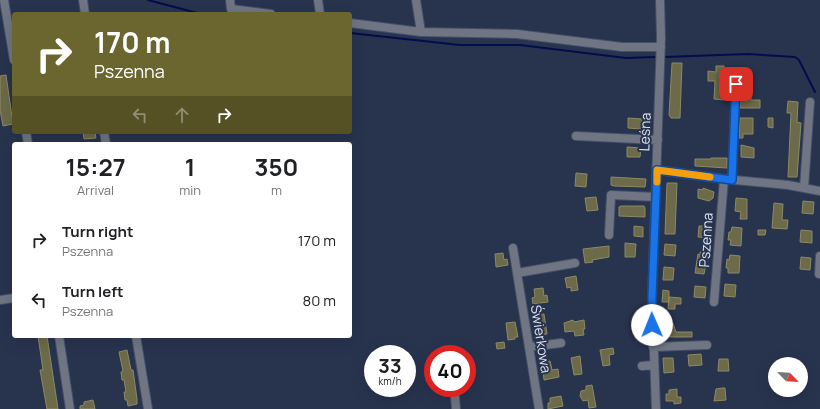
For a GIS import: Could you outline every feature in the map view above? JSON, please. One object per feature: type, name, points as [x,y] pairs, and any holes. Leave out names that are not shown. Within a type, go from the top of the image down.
[{"type":"street","points":[[4,0],[12,48]]},
{"type":"street","points":[[83,0],[85,12]]},
{"type":"street","points":[[230,0],[231,9],[255,12]]},
{"type":"street","points":[[318,0],[320,12]]},
{"type":"street","points":[[416,0],[421,32]]},
{"type":"street","name":"Leśna","points":[[656,409],[653,365],[652,297],[661,47],[660,0]]},
{"type":"street","points":[[352,23],[421,32],[517,34],[622,47],[661,47]]},
{"type":"street","name":"Pszenna","points":[[714,302],[728,180],[736,84]]},
{"type":"street","points":[[804,188],[810,102]]},
{"type":"street","points":[[576,136],[658,140]]},
{"type":"street","points":[[657,170],[820,191]]},
{"type":"street","points":[[609,235],[611,195],[656,197]]},
{"type":"street","name":"Świerkowa","points":[[513,248],[539,409]]},
{"type":"street","points":[[819,274],[820,256]]},
{"type":"street","points":[[517,272],[575,263]]},
{"type":"street","points":[[0,300],[12,298]]},
{"type":"street","points":[[59,338],[70,409]]},
{"type":"street","points":[[136,338],[148,409]]},
{"type":"street","points":[[529,347],[561,343]]},
{"type":"street","points":[[653,347],[707,345]]},
{"type":"street","points":[[642,366],[653,365]]},
{"type":"street","points":[[455,397],[456,409]]},
{"type":"building","points":[[672,63],[682,63],[680,118],[671,118],[669,115]]},
{"type":"building","points":[[716,66],[724,66],[724,75],[727,75],[727,94],[723,94],[723,100],[714,99],[715,81],[708,81],[708,71],[716,72]]},
{"type":"building","points":[[6,75],[12,117],[12,124],[3,126],[0,110],[0,76]]},
{"type":"building","points":[[741,92],[751,93],[751,100],[760,100],[760,108],[740,108]]},
{"type":"building","points":[[788,101],[798,102],[797,122],[801,123],[797,177],[788,177],[791,113],[787,113]]},
{"type":"building","points":[[628,118],[642,119],[641,129],[628,128]]},
{"type":"building","points":[[740,118],[753,118],[753,134],[743,134],[743,138],[739,138]]},
{"type":"building","points":[[768,118],[773,118],[773,128],[768,127]]},
{"type":"building","points":[[83,134],[95,134],[96,138],[84,139]]},
{"type":"building","points":[[741,145],[754,148],[754,158],[741,157]]},
{"type":"building","points":[[627,147],[641,148],[640,157],[627,157]]},
{"type":"building","points":[[727,158],[727,168],[695,166],[695,159]]},
{"type":"building","points":[[576,173],[587,174],[586,187],[575,186]]},
{"type":"building","points":[[611,177],[646,179],[645,187],[614,186],[611,185]]},
{"type":"building","points":[[667,183],[677,183],[675,234],[665,234]]},
{"type":"building","points":[[703,188],[714,192],[713,198],[709,201],[698,198],[698,189],[703,190]]},
{"type":"building","points":[[596,197],[598,210],[587,211],[585,198]]},
{"type":"building","points":[[736,198],[747,199],[747,219],[740,219],[741,212],[735,211]]},
{"type":"building","points":[[803,201],[814,202],[813,214],[802,213]]},
{"type":"building","points":[[774,203],[783,204],[782,220],[788,220],[787,229],[772,228]]},
{"type":"building","points":[[644,206],[645,217],[619,216],[619,207]]},
{"type":"building","points":[[634,226],[643,227],[643,237],[634,236]]},
{"type":"building","points":[[699,226],[710,226],[710,238],[698,237]]},
{"type":"building","points":[[732,227],[742,228],[741,246],[730,245],[731,240],[728,240],[729,232],[731,232]]},
{"type":"building","points":[[758,230],[766,230],[765,235],[758,235]]},
{"type":"building","points":[[801,230],[812,231],[812,243],[800,242]]},
{"type":"building","points":[[625,243],[636,244],[635,257],[625,257]]},
{"type":"building","points":[[665,244],[676,245],[675,256],[664,255]]},
{"type":"building","points":[[609,246],[609,257],[592,260],[593,262],[585,263],[583,249]]},
{"type":"building","points":[[700,252],[706,252],[706,255],[708,255],[704,274],[695,273],[698,254],[700,255]]},
{"type":"building","points":[[503,253],[504,260],[507,259],[508,265],[496,267],[495,254]]},
{"type":"building","points":[[730,255],[740,256],[739,273],[728,273],[728,268],[726,268],[727,259],[729,260]]},
{"type":"building","points":[[801,257],[811,258],[810,270],[800,269]]},
{"type":"building","points":[[664,267],[674,268],[673,280],[663,280]]},
{"type":"building","points":[[576,276],[578,290],[571,291],[571,287],[567,288],[565,278]]},
{"type":"building","points":[[725,284],[736,285],[735,297],[724,296]]},
{"type":"building","points":[[695,286],[706,287],[705,298],[694,297]]},
{"type":"building","points":[[543,288],[544,296],[547,295],[548,302],[533,304],[532,298],[535,297],[534,289]]},
{"type":"building","points":[[663,290],[669,291],[669,302],[662,302]]},
{"type":"building","points":[[669,297],[681,298],[681,304],[675,304],[675,309],[668,309]]},
{"type":"building","points":[[544,314],[547,334],[537,336],[535,315]]},
{"type":"building","points":[[573,320],[574,322],[584,320],[584,335],[575,336],[574,331],[565,332],[564,323]]},
{"type":"building","points":[[515,322],[518,337],[508,340],[506,323]]},
{"type":"building","points":[[673,323],[676,332],[692,332],[692,337],[670,337],[669,334],[662,334],[664,325]]},
{"type":"building","points":[[38,338],[47,338],[58,409],[47,409],[40,370],[43,370]]},
{"type":"building","points":[[504,342],[505,348],[497,349],[496,343]]},
{"type":"building","points":[[613,348],[614,354],[609,355],[610,365],[603,366],[600,350]]},
{"type":"building","points":[[127,350],[131,370],[133,370],[137,399],[137,404],[128,406],[127,400],[125,400],[124,392],[126,392],[124,380],[122,380],[121,372],[123,371],[119,352]]},
{"type":"building","points":[[701,354],[702,365],[689,366],[688,355]]},
{"type":"building","points":[[580,356],[582,374],[574,375],[571,358]]},
{"type":"building","points":[[663,358],[673,358],[674,372],[664,373]]},
{"type":"building","points":[[719,359],[728,359],[729,371],[718,371]]},
{"type":"building","points":[[550,361],[552,370],[558,369],[559,377],[544,380],[542,362]]},
{"type":"building","points":[[592,385],[596,407],[589,408],[588,400],[583,401],[580,396],[581,391],[586,390],[586,386]]},
{"type":"building","points":[[725,388],[726,400],[714,401],[716,389]]},
{"type":"building","points":[[677,389],[677,397],[681,397],[681,403],[674,404],[674,401],[666,401],[666,394],[669,394],[669,390]]},
{"type":"building","points":[[561,396],[563,406],[548,409],[550,398]]},
{"type":"building","points":[[93,400],[95,409],[80,409],[80,406],[84,405],[84,402]]},
{"type":"waterway","points":[[148,0],[193,12]]},
{"type":"waterway","points":[[352,33],[460,45],[520,45],[626,58],[655,57]]},
{"type":"waterway","points":[[664,57],[748,54],[795,57],[799,60],[815,92]]},
{"type":"slow traffic","points":[[657,182],[657,170],[710,177]]},
{"type":"route","points":[[652,325],[657,170],[732,180],[736,84]]}]
